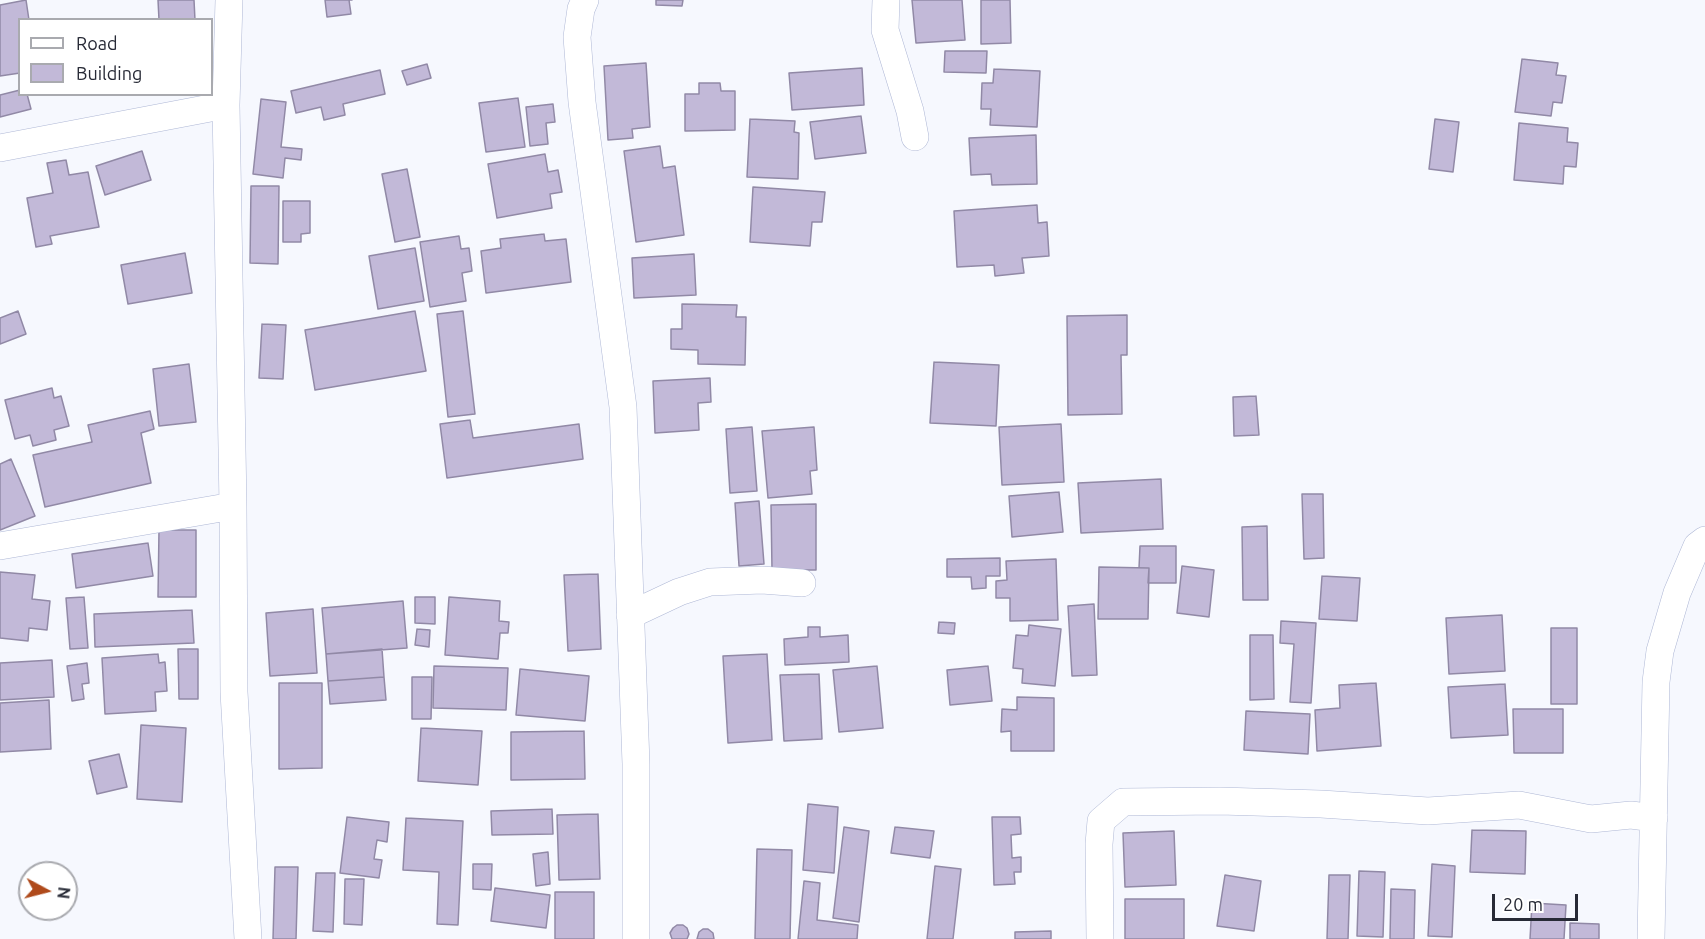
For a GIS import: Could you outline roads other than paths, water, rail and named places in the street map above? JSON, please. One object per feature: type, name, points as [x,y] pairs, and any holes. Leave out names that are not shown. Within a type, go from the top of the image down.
[{"type":"street","points":[[229,0],[226,105],[234,692],[248,939]]},
{"type":"street","points":[[585,0],[581,9],[577,37],[582,102],[623,407],[636,764],[636,939]]},
{"type":"street","points":[[886,0],[885,30],[910,111],[915,137]]},
{"type":"street","points":[[0,148],[226,105]]},
{"type":"street","points":[[0,546],[233,506]]},
{"type":"street","points":[[1651,939],[1656,682],[1660,651],[1677,592],[1697,546],[1705,540]]},
{"type":"street","points":[[630,615],[679,592],[710,582],[762,580],[802,584]]},
{"type":"street","points":[[1101,939],[1099,844],[1101,821],[1123,802],[1322,804],[1428,811],[1519,805],[1591,819],[1631,815],[1654,818]]}]
